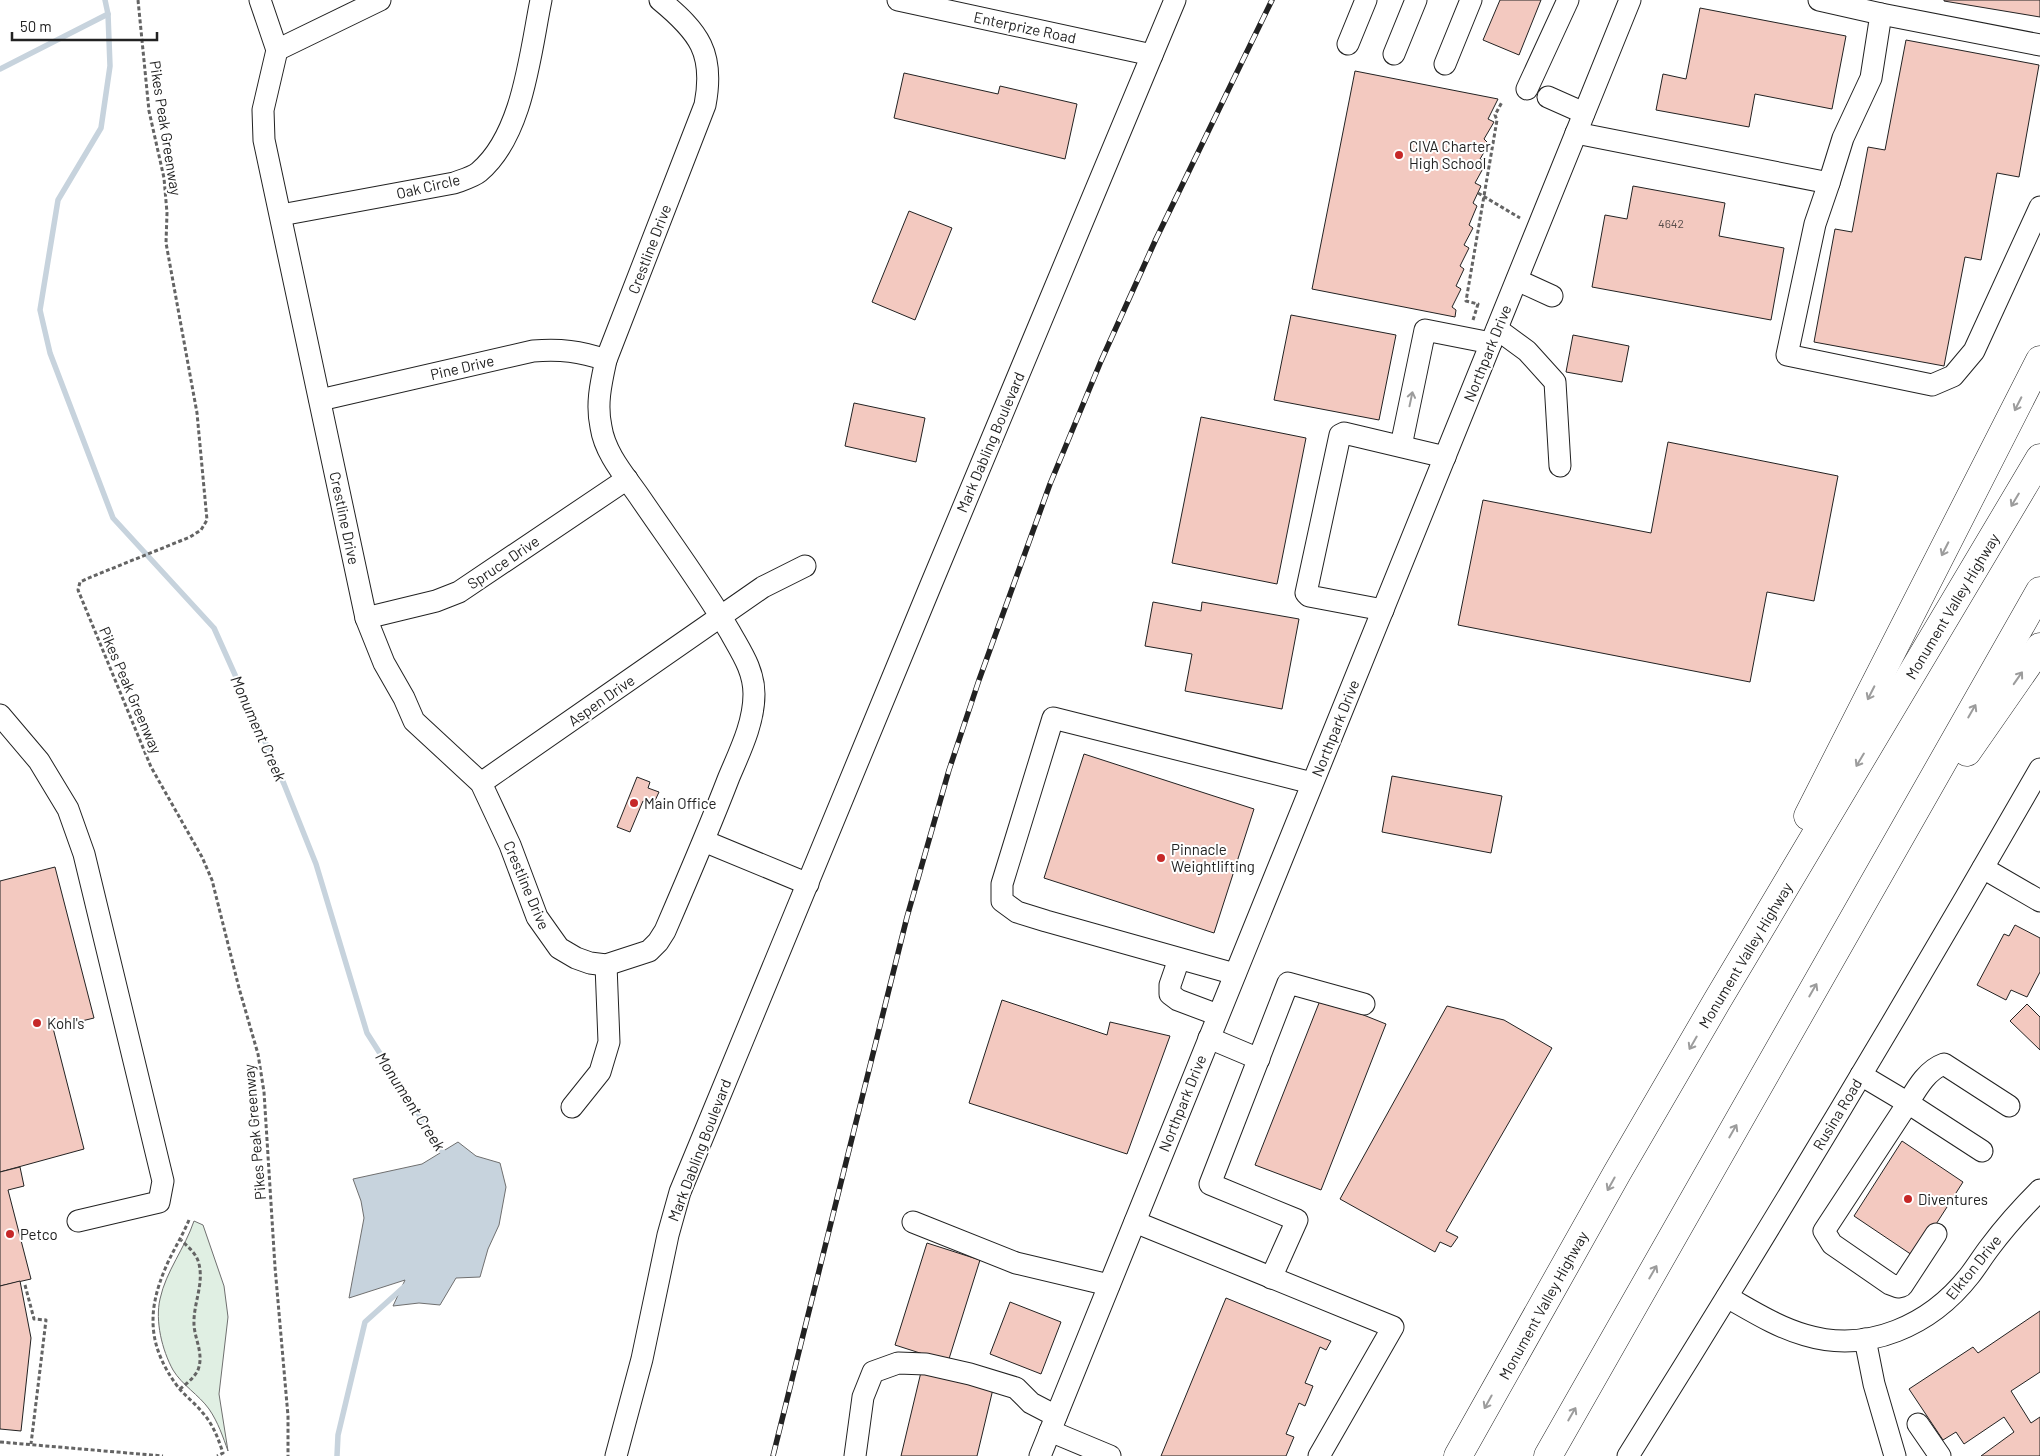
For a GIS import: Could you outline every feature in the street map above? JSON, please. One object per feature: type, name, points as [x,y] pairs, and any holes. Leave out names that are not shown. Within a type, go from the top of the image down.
[{"type":"highway","points":[[1717,1001],[1828,777],[2040,360]]},
{"type":"highway","name":"Monument Valley Highway","points":[[1458,1456],[1617,1172],[2040,458]]},
{"type":"highway","points":[[1548,1456],[2040,591]]},
{"type":"highway","points":[[1870,890],[2040,647]]},
{"type":"street","points":[[260,0],[277,50],[380,0]]},
{"type":"street","name":"Oak Circle","points":[[281,216],[454,182],[484,179],[494,154],[518,112],[541,0]]},
{"type":"street","name":"Enterprize Road","points":[[898,0],[1152,54]]},
{"type":"street","name":"Mark Dabling Boulevard","points":[[616,1456],[642,1359],[668,1236],[680,1192],[1175,0]]},
{"type":"street","points":[[1348,44],[1366,0]]},
{"type":"street","points":[[1394,54],[1416,0]]},
{"type":"street","points":[[1444,64],[1471,0]]},
{"type":"street","points":[[1527,89],[1568,0]]},
{"type":"street","name":"Northpark Drive","points":[[1040,1456],[1630,0]]},
{"type":"street","points":[[1819,0],[1881,14],[2040,44]]},
{"type":"street","name":"Crestline Drive","points":[[277,50],[264,110],[264,140],[366,618],[384,663],[404,698],[414,721],[481,783],[510,845],[537,917],[548,934],[559,948],[576,958],[590,963],[606,965],[648,952],[658,942],[704,841],[748,730],[753,710],[753,680],[747,663],[721,616],[606,446],[598,410],[599,391],[606,360],[705,105],[709,70],[704,52],[695,33],[666,2]]},
{"type":"street","points":[[1881,14],[1871,78],[1843,138],[1830,183],[1815,224],[1786,355],[1932,385],[1954,376],[1974,351],[2040,207]]},
{"type":"street","points":[[1548,97],[1584,112]]},
{"type":"street","points":[[1576,133],[1830,183]]},
{"type":"street","points":[[1517,280],[1552,296]]},
{"type":"street","points":[[1401,446],[1425,330],[1494,336],[1526,351],[1555,382],[1560,466]]},
{"type":"street","name":"Pine Drive","points":[[320,400],[533,351],[559,349],[581,352],[606,360]]},
{"type":"street","points":[[1383,610],[1309,596],[1306,593],[1340,435],[1344,433],[1445,457]]},
{"type":"street","name":"Spruce Drive","points":[[366,618],[436,601],[459,592],[627,479]]},
{"type":"street","name":"Aspen Drive","points":[[481,783],[762,587],[805,566]]},
{"type":"street","points":[[0,715],[39,761],[68,809],[84,854],[163,1180],[159,1202],[78,1221]]},
{"type":"street","points":[[1235,974],[1038,919],[1017,912],[1002,901],[1002,884],[1053,718],[1312,783]]},
{"type":"street","name":"Rusina Road","points":[[1628,1456],[1861,1075],[2040,769]]},
{"type":"street","points":[[704,841],[808,884]]},
{"type":"street","points":[[1983,868],[2040,901]]},
{"type":"street","points":[[1178,959],[1170,985],[1170,994],[1178,1000],[1218,1015]]},
{"type":"street","points":[[572,1106],[600,1072],[609,1042],[606,965]]},
{"type":"street","points":[[1271,1278],[1297,1220],[1210,1184],[1288,984],[1364,1004]]},
{"type":"street","points":[[1209,1038],[1259,1059]]},
{"type":"street","points":[[1936,1234],[1902,1286],[1898,1287],[1890,1284],[1832,1244],[1824,1231],[1916,1088],[1934,1068],[1944,1064],[2009,1106]]},
{"type":"street","points":[[1861,1075],[1982,1151]]},
{"type":"street","name":"Elkton Drive","points":[[1726,1297],[1776,1324],[1806,1335],[1831,1340],[1856,1341],[1902,1330],[1921,1320],[1945,1303],[1970,1276],[2010,1222],[2040,1190]]},
{"type":"street","points":[[2010,1222],[2040,1211]]},
{"type":"street","points":[[913,1222],[1016,1263],[1109,1285]]},
{"type":"street","points":[[1135,1222],[1392,1327],[1319,1456]]},
{"type":"street","points":[[1865,1339],[1874,1384],[1895,1456]]},
{"type":"street","points":[[854,1456],[863,1397],[873,1372],[898,1363],[926,1364],[1016,1388],[1053,1424],[1110,1456]]},
{"type":"street","points":[[1918,1424],[1940,1456]]},
{"type":"path","name":"Pikes Peak Greenway","points":[[138,0],[149,111],[158,147],[166,197],[166,243],[197,414],[207,520],[200,530],[190,537],[91,577],[79,585],[81,598],[151,767],[202,856],[212,880],[239,988],[258,1054],[264,1092],[275,1267],[288,1416],[288,1456]]},
{"type":"path","points":[[1473,320],[1478,304],[1466,301],[1497,120],[1495,115],[1502,102]]},
{"type":"path","points":[[1478,193],[1522,220]]},
{"type":"path","points":[[188,1220],[181,1240],[165,1268],[159,1286],[154,1303],[152,1330],[158,1353],[180,1389],[214,1428],[223,1453],[217,1456]]},
{"type":"path","points":[[180,1389],[197,1371],[200,1362],[194,1326],[196,1299],[200,1287],[199,1263],[194,1252],[181,1240]]},
{"type":"path","points":[[26,1285],[34,1319],[46,1320],[32,1444]]},
{"type":"path","points":[[0,1442],[162,1456]]},
{"type":"green space","points":[[194,1221],[203,1225],[224,1286],[228,1317],[219,1394],[228,1451],[218,1424],[209,1409],[173,1370],[160,1335],[158,1317],[160,1299],[171,1269]]},
{"type":"shaded area","points":[[458,1142],[476,1156],[500,1163],[506,1187],[499,1225],[488,1249],[480,1277],[456,1278],[440,1305],[419,1303],[393,1306],[405,1280],[349,1298],[364,1218],[361,1201],[353,1179],[422,1164]]},
{"type":"building","points":[[1500,0],[1541,0],[1519,55],[1483,40]]},
{"type":"building","points":[[2040,0],[2040,17],[1944,1]]},
{"type":"building","points":[[1700,8],[1846,36],[1832,109],[1755,94],[1749,127],[1656,110],[1663,74],[1686,79]]},
{"type":"building","points":[[1906,40],[2039,65],[2019,177],[1997,173],[1981,260],[1965,257],[1944,366],[1814,342],[1835,229],[1852,232],[1868,147],[1885,150]]},
{"type":"building","points":[[1355,71],[1498,99],[1488,119],[1494,122],[1484,139],[1489,144],[1480,159],[1486,163],[1475,183],[1481,186],[1473,203],[1477,206],[1469,225],[1473,228],[1464,245],[1469,248],[1460,266],[1464,269],[1456,286],[1461,289],[1452,307],[1456,310],[1455,317],[1312,289]]},
{"type":"building","points":[[904,73],[998,94],[1000,86],[1077,104],[1065,159],[894,118]]},
{"type":"building","points":[[1633,186],[1725,203],[1719,236],[1784,248],[1771,320],[1592,287],[1605,215],[1627,219]]},
{"type":"building","points":[[909,211],[952,228],[915,320],[872,302]]},
{"type":"building","points":[[1291,315],[1396,335],[1379,420],[1274,400]]},
{"type":"building","points":[[1573,335],[1629,346],[1622,382],[1566,372]]},
{"type":"building","points":[[854,403],[925,418],[916,462],[845,446]]},
{"type":"building","points":[[1201,417],[1306,438],[1277,584],[1172,563]]},
{"type":"building","points":[[1668,442],[1838,476],[1814,601],[1767,592],[1750,682],[1458,625],[1483,500],[1651,533]]},
{"type":"building","points":[[1153,602],[1201,611],[1202,602],[1299,619],[1282,709],[1185,691],[1192,654],[1145,646]]},
{"type":"building","points":[[1084,754],[1254,809],[1214,933],[1044,878]]},
{"type":"building","points":[[1392,776],[1502,796],[1491,853],[1382,832]]},
{"type":"building","name":"Main Office","points":[[637,777],[650,782],[648,788],[659,792],[653,805],[643,801],[630,832],[617,827]]},
{"type":"building","name":"Kohl's","points":[[55,867],[94,1018],[53,1028],[84,1149],[0,1172],[0,881]]},
{"type":"building","points":[[2015,925],[2040,938],[2040,972],[2027,997],[2011,990],[2006,1000],[1977,985],[2004,934],[2009,936]]},
{"type":"building","points":[[1321,998],[1386,1024],[1321,1190],[1255,1165]]},
{"type":"building","points":[[1002,1000],[1107,1035],[1110,1022],[1170,1036],[1127,1154],[969,1103]]},
{"type":"building","points":[[2027,1004],[2040,1017],[2040,1050],[2010,1021]]},
{"type":"building","points":[[1447,1006],[1504,1020],[1552,1048],[1446,1231],[1458,1237],[1451,1247],[1440,1242],[1435,1252],[1340,1199]]},
{"type":"building","name":"Diventures","points":[[1902,1141],[1963,1182],[1915,1257],[1854,1216]]},
{"type":"building","name":"Petco","points":[[20,1167],[24,1186],[8,1190],[31,1279],[0,1286],[0,1172]]},
{"type":"building","points":[[927,1243],[980,1260],[948,1362],[895,1345]]},
{"type":"building","points":[[20,1281],[31,1338],[21,1431],[0,1429],[0,1286]]},
{"type":"building","points":[[1226,1298],[1331,1341],[1326,1350],[1320,1347],[1305,1383],[1313,1386],[1305,1406],[1299,1403],[1286,1434],[1294,1437],[1286,1456],[1161,1456]]},
{"type":"building","points":[[1010,1302],[1061,1322],[1041,1374],[990,1354]]},
{"type":"building","points":[[2040,1311],[2040,1372],[2011,1391],[2031,1423],[2040,1417],[2040,1456],[1981,1456],[2014,1432],[2004,1417],[1964,1444],[1956,1432],[1943,1440],[1909,1389],[1973,1347],[1978,1353]]},
{"type":"building","points":[[921,1372],[993,1389],[977,1456],[901,1456]]},
{"type":"waterway","name":"Monument Creek","points":[[105,0],[108,14],[110,66],[101,128],[58,200],[40,310],[50,353],[113,518],[214,628],[284,784],[316,864],[367,1033],[446,1157]]},
{"type":"waterway","points":[[0,69],[108,14]]},
{"type":"waterway","name":"Monument Creek","points":[[337,1456],[338,1435],[365,1322],[405,1286]]},
{"type":"railway","points":[[773,1456],[907,917],[949,770],[979,680],[1050,484],[1101,361],[1156,239],[1272,0]]},
{"type":"place","name":"CIVA Charter High School","points":[[1399,155]]},
{"type":"place","name":"Main Office","points":[[634,803]]},
{"type":"place","name":"Pinnacle Weightlifting","points":[[1161,858]]},
{"type":"place","name":"Kohl's","points":[[37,1023]]},
{"type":"place","name":"Diventures","points":[[1908,1199]]},
{"type":"place","name":"Petco","points":[[10,1234]]}]
